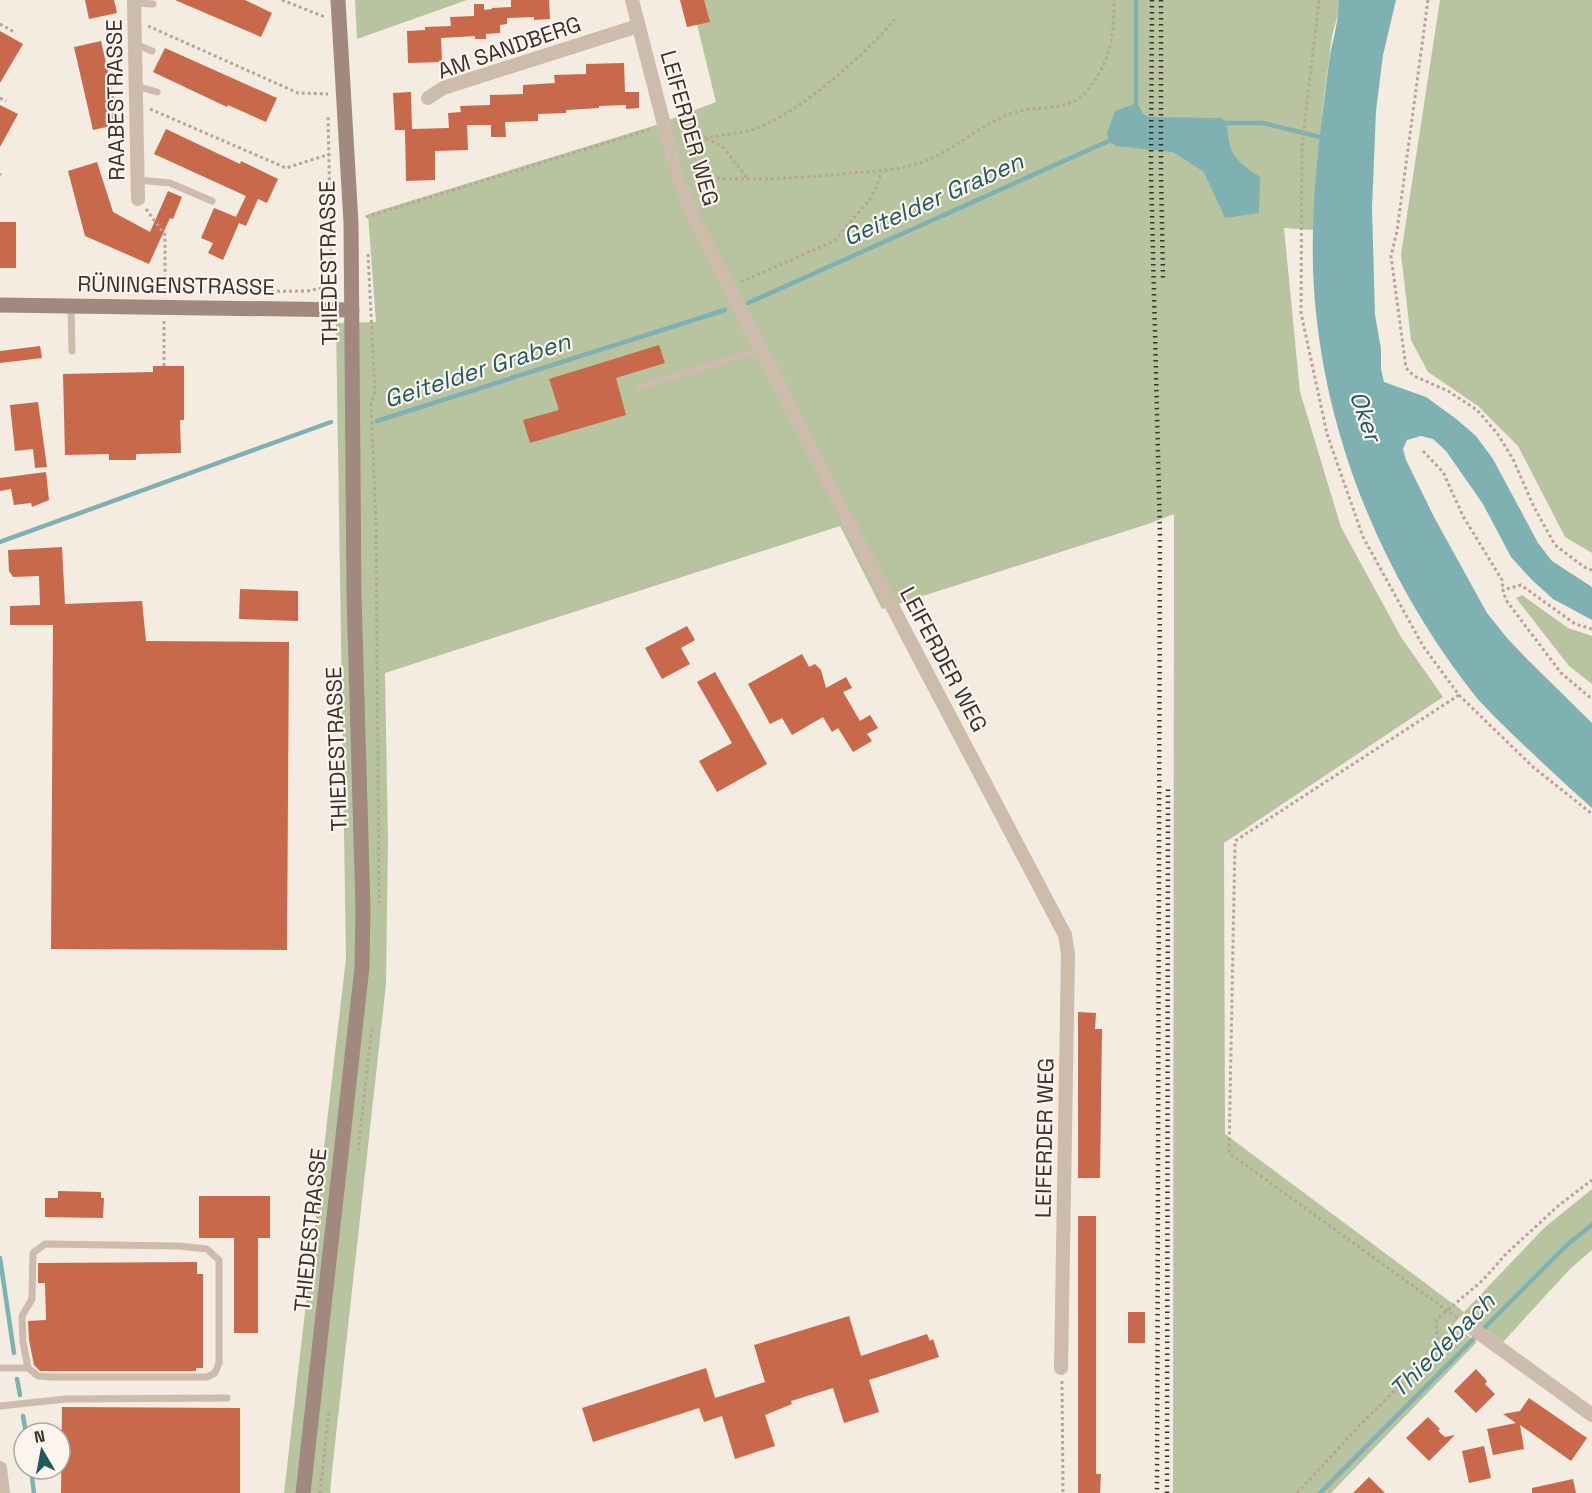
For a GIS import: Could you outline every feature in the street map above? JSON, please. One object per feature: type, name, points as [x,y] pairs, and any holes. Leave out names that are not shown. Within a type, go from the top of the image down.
[{"type":"street","name":"LEIFERDER WEG","points":[[632,0],[677,175],[695,221],[1065,935],[1068,954],[1061,1368]]},
{"type":"street","name":"RAABESTRASSE","points":[[134,2],[138,199]]},
{"type":"street","name":"THIEDESTRASSE","points":[[303,1493],[362,967],[363,908],[354,596],[351,213],[332,4]]},
{"type":"street","name":"AM SANDBERG","points":[[428,98],[442,88],[638,26]]},
{"type":"street","name":"RÜNINGENSTRASSE","points":[[0,305],[71,306],[165,299],[352,310]]},
{"type":"street","points":[[1472,1328],[1592,1415]]},
{"type":"street","points":[[0,1468],[3,1493]]},
{"type":"lane","points":[[134,2],[153,4]]},
{"type":"lane","points":[[135,44],[152,51]]},
{"type":"lane","points":[[136,86],[157,92]]},
{"type":"lane","points":[[138,180],[170,183],[212,201]]},
{"type":"lane","points":[[71,306],[72,351]]},
{"type":"lane","points":[[639,387],[760,350]]},
{"type":"lane","points":[[0,1368],[28,1368],[38,1376],[51,1377],[207,1377],[215,1373],[219,1363],[219,1260],[207,1249],[178,1246],[45,1244],[33,1253],[32,1299],[22,1316],[23,1342],[28,1368]]},
{"type":"lane","points":[[0,1406],[66,1399],[227,1398]]},
{"type":"path","points":[[282,0],[322,17]]},
{"type":"path","points":[[677,175],[748,179],[881,171],[926,162],[987,125],[1017,112],[1064,105],[1084,95],[1111,49],[1114,0]]},
{"type":"path","points":[[1319,0],[1302,147],[1301,313],[1328,434],[1363,537],[1423,646],[1459,695],[1533,767],[1592,814]]},
{"type":"path","points":[[1428,0],[1397,231],[1391,256],[1406,368],[1414,375],[1448,391],[1477,410],[1497,433],[1513,459],[1534,507],[1555,545],[1584,567],[1592,570]]},
{"type":"path","points":[[326,24],[332,4]]},
{"type":"path","points":[[748,179],[722,146],[704,138],[753,130],[797,106],[877,40],[895,19]]},
{"type":"path","points":[[134,23],[143,24],[298,93],[328,94],[327,86]]},
{"type":"path","points":[[0,24],[16,33]]},
{"type":"path","points":[[0,98],[6,100]]},
{"type":"path","points":[[136,106],[145,106],[286,168],[330,154]]},
{"type":"path","points":[[213,292],[307,291],[323,288],[329,279],[328,106]]},
{"type":"path","points":[[366,217],[664,125]]},
{"type":"path","points":[[728,288],[834,241],[870,199],[881,171]]},
{"type":"path","points":[[138,199],[165,235],[164,366]]},
{"type":"path","points":[[1423,451],[1443,472],[1463,516],[1502,580],[1506,600],[1561,673],[1592,699]]},
{"type":"path","points":[[1503,590],[1521,585],[1575,624],[1592,629]]},
{"type":"path","points":[[1459,695],[1234,841],[1229,1153],[1472,1328]]},
{"type":"path","points":[[1297,1493],[1361,1424],[1438,1348],[1436,1320],[1483,1280],[1506,1254],[1558,1206],[1592,1180]]},
{"type":"path","points":[[1061,1368],[1063,1493]]},
{"type":"green space","points":[[355,0],[467,0],[357,39]]},
{"type":"green space","points":[[691,0],[1339,0],[1323,106],[1313,230],[1284,228],[1300,392],[1341,527],[1401,637],[1443,697],[1224,843],[1225,1134],[1464,1312],[1544,1228],[1592,1189],[1592,1250],[1570,1269],[1503,1342],[1464,1313],[1453,1325],[1477,1342],[1331,1493],[1173,1493],[1174,514],[882,609],[840,526],[385,673],[388,840],[386,984],[330,1493],[284,1493],[346,958],[336,323],[376,322],[368,214],[653,126],[716,102]]},
{"type":"green space","points":[[1440,0],[1592,0],[1592,553],[1565,537],[1518,446],[1478,406],[1428,372],[1411,340],[1401,254]]},
{"type":"green space","points":[[1522,595],[1568,628],[1592,636],[1592,684],[1569,666],[1516,598]]},
{"type":"water","name":"Oker","points":[[1339,0],[1396,0],[1383,55],[1376,111],[1372,208],[1375,315],[1384,382],[1426,397],[1476,436],[1493,459],[1538,543],[1552,561],[1592,587],[1592,620],[1553,599],[1511,557],[1483,504],[1446,451],[1433,439],[1421,436],[1407,440],[1403,449],[1406,460],[1434,517],[1487,613],[1528,660],[1592,723],[1592,808],[1509,731],[1466,684],[1431,634],[1400,581],[1373,526],[1351,469],[1333,411],[1321,351],[1314,290],[1313,229],[1317,166]]},
{"type":"water","points":[[1137,103],[1143,114],[1149,117],[1221,118],[1227,122],[1229,141],[1234,155],[1244,166],[1260,177],[1259,213],[1225,218],[1204,172],[1173,152],[1116,146],[1109,142],[1107,133],[1115,111]]},
{"type":"building","points":[[85,0],[114,0],[117,13],[89,19]]},
{"type":"building","points":[[175,0],[245,0],[272,13],[261,37]]},
{"type":"building","points":[[511,0],[549,0],[550,19],[507,18],[507,24],[500,25],[500,33],[486,34],[486,39],[475,39],[475,36],[441,38],[442,62],[408,63],[407,31],[425,30],[425,27],[451,26],[450,17],[474,16],[474,4],[484,4],[484,10],[511,7]]},
{"type":"building","points":[[680,0],[704,0],[710,22],[687,27]]},
{"type":"building","points":[[0,31],[23,44],[0,83]]},
{"type":"building","points":[[101,41],[120,124],[93,130],[74,47]]},
{"type":"building","points":[[165,48],[277,98],[266,122],[228,105],[227,107],[153,72]]},
{"type":"building","points":[[624,63],[625,92],[639,92],[639,108],[626,109],[626,105],[599,106],[599,108],[566,110],[566,113],[538,114],[538,121],[505,122],[506,137],[491,137],[491,125],[467,125],[468,150],[435,151],[435,180],[406,181],[405,130],[395,130],[393,93],[411,92],[412,129],[449,128],[448,113],[461,112],[460,106],[490,105],[490,95],[523,94],[523,85],[555,83],[554,75],[586,74],[586,64]]},
{"type":"building","points":[[0,105],[18,114],[0,147]]},
{"type":"building","points":[[166,129],[278,179],[267,203],[258,199],[246,226],[239,223],[223,260],[208,253],[213,243],[201,238],[214,208],[236,217],[246,196],[154,154]]},
{"type":"building","points":[[97,162],[113,212],[150,232],[168,191],[182,197],[149,264],[85,236],[68,171]]},
{"type":"building","points":[[0,222],[16,222],[16,268],[0,268]]},
{"type":"building","points":[[659,345],[665,363],[616,378],[626,415],[530,443],[523,420],[559,410],[549,379]]},
{"type":"building","points":[[40,346],[42,358],[0,363],[0,351]]},
{"type":"building","points":[[153,366],[184,366],[184,420],[180,420],[181,453],[136,454],[136,460],[109,460],[109,454],[65,455],[63,374],[153,372]]},
{"type":"building","points":[[38,402],[47,467],[35,468],[33,449],[15,451],[10,405]]},
{"type":"building","points":[[46,472],[49,500],[32,507],[31,503],[14,505],[11,489],[0,491],[0,478]]},
{"type":"building","points":[[62,547],[65,604],[142,601],[146,641],[289,642],[287,950],[51,949],[53,625],[10,625],[10,606],[40,605],[39,576],[13,577],[9,571],[8,550]]},
{"type":"building","points":[[240,589],[298,591],[298,621],[239,619]]},
{"type":"building","points":[[687,626],[695,640],[681,648],[690,664],[662,679],[645,648]]},
{"type":"building","points":[[802,654],[809,667],[815,664],[821,670],[826,688],[846,677],[852,688],[843,692],[860,721],[870,715],[878,728],[867,734],[872,741],[853,752],[838,728],[832,732],[823,717],[792,735],[782,718],[770,724],[748,684]]},
{"type":"building","points":[[715,672],[767,764],[717,792],[699,761],[732,743],[697,682]]},
{"type":"building","points":[[1078,1012],[1096,1013],[1095,1029],[1102,1029],[1100,1178],[1078,1178]]},
{"type":"building","points":[[58,1191],[101,1192],[101,1198],[104,1198],[103,1218],[45,1217],[45,1198],[58,1198]]},
{"type":"building","points":[[199,1196],[270,1196],[270,1238],[258,1238],[258,1333],[234,1333],[234,1238],[199,1238]]},
{"type":"building","points":[[1078,1216],[1096,1216],[1096,1474],[1101,1474],[1100,1493],[1078,1493]]},
{"type":"building","points":[[197,1262],[197,1274],[203,1274],[203,1368],[196,1368],[196,1371],[40,1371],[34,1365],[28,1321],[46,1320],[45,1283],[38,1283],[38,1263]]},
{"type":"building","points":[[1128,1312],[1145,1312],[1145,1343],[1128,1343]]},
{"type":"building","points":[[849,1316],[861,1356],[927,1334],[930,1341],[933,1339],[939,1357],[869,1380],[879,1412],[844,1423],[833,1388],[791,1401],[792,1404],[765,1415],[775,1446],[735,1459],[722,1416],[704,1422],[699,1408],[593,1442],[582,1408],[706,1368],[715,1398],[765,1382],[754,1345]]},
{"type":"building","points":[[1476,1369],[1487,1381],[1485,1384],[1495,1394],[1476,1413],[1454,1391]]},
{"type":"building","points":[[1529,1398],[1587,1438],[1571,1461],[1520,1425],[1524,1449],[1493,1455],[1487,1429],[1516,1423],[1503,1414],[1520,1411]]},
{"type":"building","points":[[62,1407],[240,1408],[240,1493],[61,1493],[61,1481],[72,1481],[72,1421],[62,1421]]},
{"type":"building","points":[[1428,1417],[1445,1437],[1455,1435],[1429,1461],[1406,1438]]},
{"type":"building","points":[[1484,1446],[1491,1478],[1469,1483],[1462,1451]]},
{"type":"building","points":[[1369,1477],[1385,1493],[1353,1493]]},
{"type":"building","points":[[1573,1479],[1576,1493],[1532,1493],[1532,1488]]},
{"type":"waterway","points":[[1136,0],[1136,108]]},
{"type":"waterway","points":[[1221,123],[1263,123],[1324,138]]},
{"type":"waterway","name":"Geitelder Graben","points":[[748,303],[1113,139]]},
{"type":"waterway","name":"Geitelder Graben","points":[[377,421],[725,310]]},
{"type":"waterway","name":"Geitelder Graben","points":[[0,542],[331,422]]},
{"type":"waterway","name":"Thiedebach","points":[[1320,1493],[1568,1244],[1592,1225]]},
{"type":"waterway","points":[[0,1258],[14,1353]]},
{"type":"waterway","points":[[17,1379],[20,1395]]},
{"type":"waterway","points":[[23,1416],[24,1421]]},
{"type":"waterway","points":[[32,1481],[34,1493]]},
{"type":"railway","points":[[1152,0],[1151,172],[1160,534],[1157,1493]]},
{"type":"railway","points":[[1161,0],[1163,278]]},
{"type":"railway","points":[[1167,1493],[1168,785]]}]
